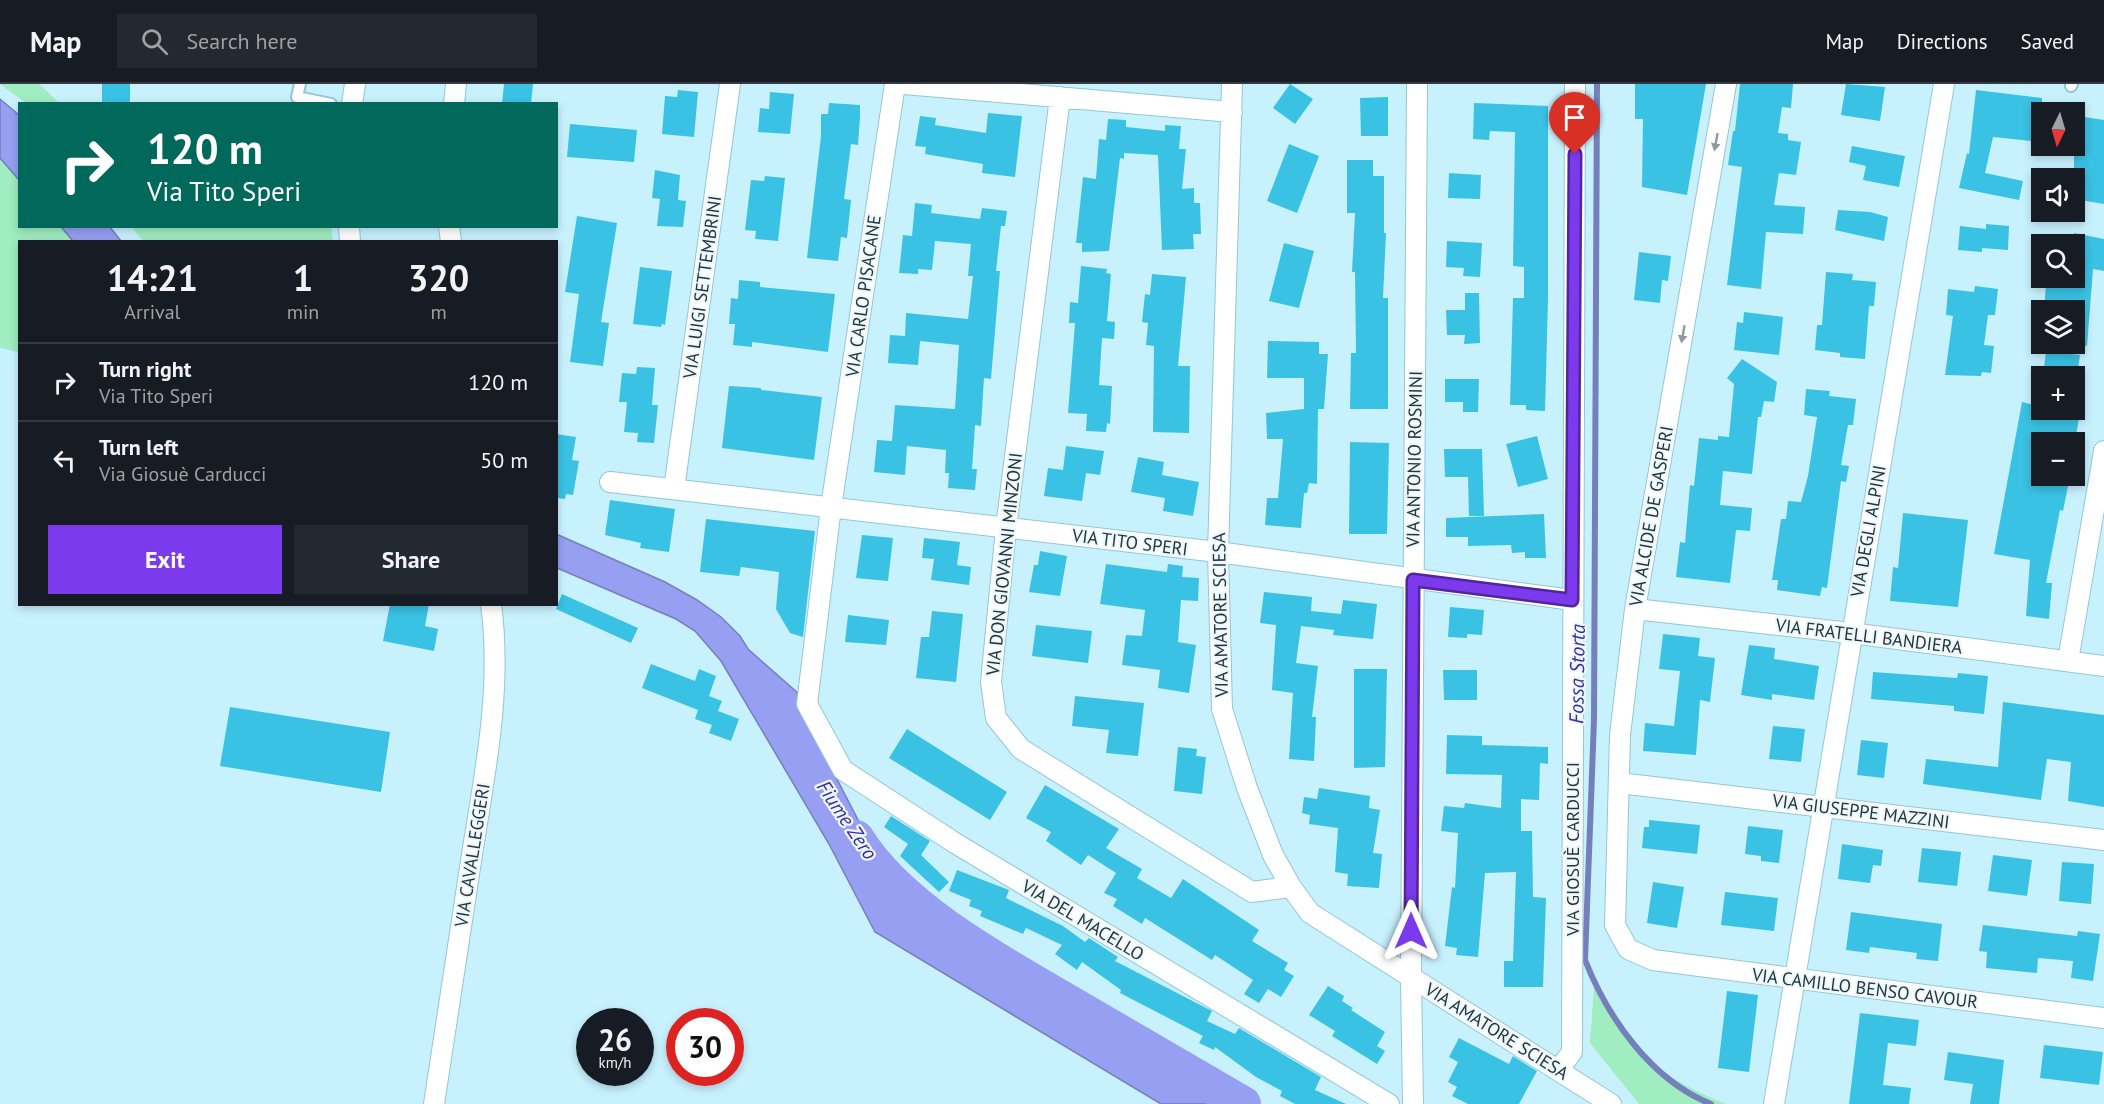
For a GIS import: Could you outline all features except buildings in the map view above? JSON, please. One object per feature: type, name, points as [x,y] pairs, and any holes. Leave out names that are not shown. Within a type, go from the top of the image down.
[{"type":"street","points":[[352,102],[355,84]]},
{"type":"street","points":[[454,102],[456,84]]},
{"type":"street","name":"VIA LUIGI SETTEMBRINI","points":[[674,489],[730,84]]},
{"type":"street","name":"VIA CARLO PISACANE","points":[[831,507],[894,84]]},
{"type":"street","points":[[904,84],[959,86],[1232,112]]},
{"type":"street","name":"VIA AMATORE SCIESA","points":[[1232,84],[1218,552],[1222,709],[1247,788],[1273,855],[1291,887],[1310,913],[1611,1104]]},
{"type":"street","name":"VIA ANTONIO ROSMINI","points":[[1411,978],[1417,84]]},
{"type":"street","name":"VIA GIOSUÈ CARDUCCI","points":[[1559,1069],[1572,1052],[1575,84]]},
{"type":"street","name":"VIA ALCIDE DE GASPERI","points":[[1629,949],[1615,925],[1620,735],[1635,609],[1726,84]]},
{"type":"street","name":"VIA DEGLI ALPINI","points":[[1774,1104],[1821,806],[1944,84]]},
{"type":"street","name":"VIA DON GIOVANNI MINZONI","points":[[1060,97],[1006,528],[991,682],[996,718],[1021,749],[1252,892],[1291,887]]},
{"type":"street","points":[[2068,661],[2104,451]]},
{"type":"street","name":"VIA TITO SPERI","points":[[610,482],[1218,552],[1572,600]]},
{"type":"street","name":"VIA DEL MACELLO","points":[[831,507],[807,704],[843,770],[955,843],[1389,1104]]},
{"type":"street","name":"VIA CAVALLEGGERI","points":[[434,1104],[487,758],[494,689],[495,629],[491,606]]},
{"type":"street","name":"VIA FRATELLI BANDIERA","points":[[1635,609],[1851,633],[2104,666]]},
{"type":"street","name":"VIA GIUSEPPE MAZZINI","points":[[1619,783],[2104,840]]},
{"type":"street","name":"VIA CAMILLO BENSO CAVOUR","points":[[1629,949],[1653,960],[2104,1018]]},
{"type":"street","points":[[1411,978],[1413,1104]]},
{"type":"lane","points":[[300,84],[297,97],[321,102]]},
{"type":"green space","points":[[0,84],[39,84],[58,102],[25,102]]},
{"type":"green space","points":[[0,158],[18,179],[18,228],[62,228],[72,240],[18,240],[18,352],[0,348]]},
{"type":"green space","points":[[133,228],[331,228],[333,240],[142,240]]},
{"type":"green space","points":[[1594,987],[1601,990],[1622,1032],[1647,1059],[1676,1080],[1726,1104],[1639,1104],[1590,1043]]},
{"type":"water","points":[[0,99],[18,114],[18,179],[0,158]]},
{"type":"water","points":[[62,228],[111,228],[120,240],[72,240]]},
{"type":"water","points":[[558,535],[665,582],[697,600],[721,617],[740,636],[748,649],[800,695],[810,727],[899,899],[1235,1104],[1161,1104],[875,932],[829,844],[721,661],[695,631],[676,619],[558,568]]},
{"type":"waterway","name":"Fossa Storta","points":[[1597,84],[1594,720],[1585,960],[1606,1004],[1634,1045],[1669,1080],[1711,1104]]},
{"type":"waterway","name":"Fiume Zero","points":[[856,838],[875,864],[899,889],[956,934],[1019,974],[1243,1104]]},
{"type":"route","points":[[1411,931],[1413,580],[1572,600],[1575,154]]}]
